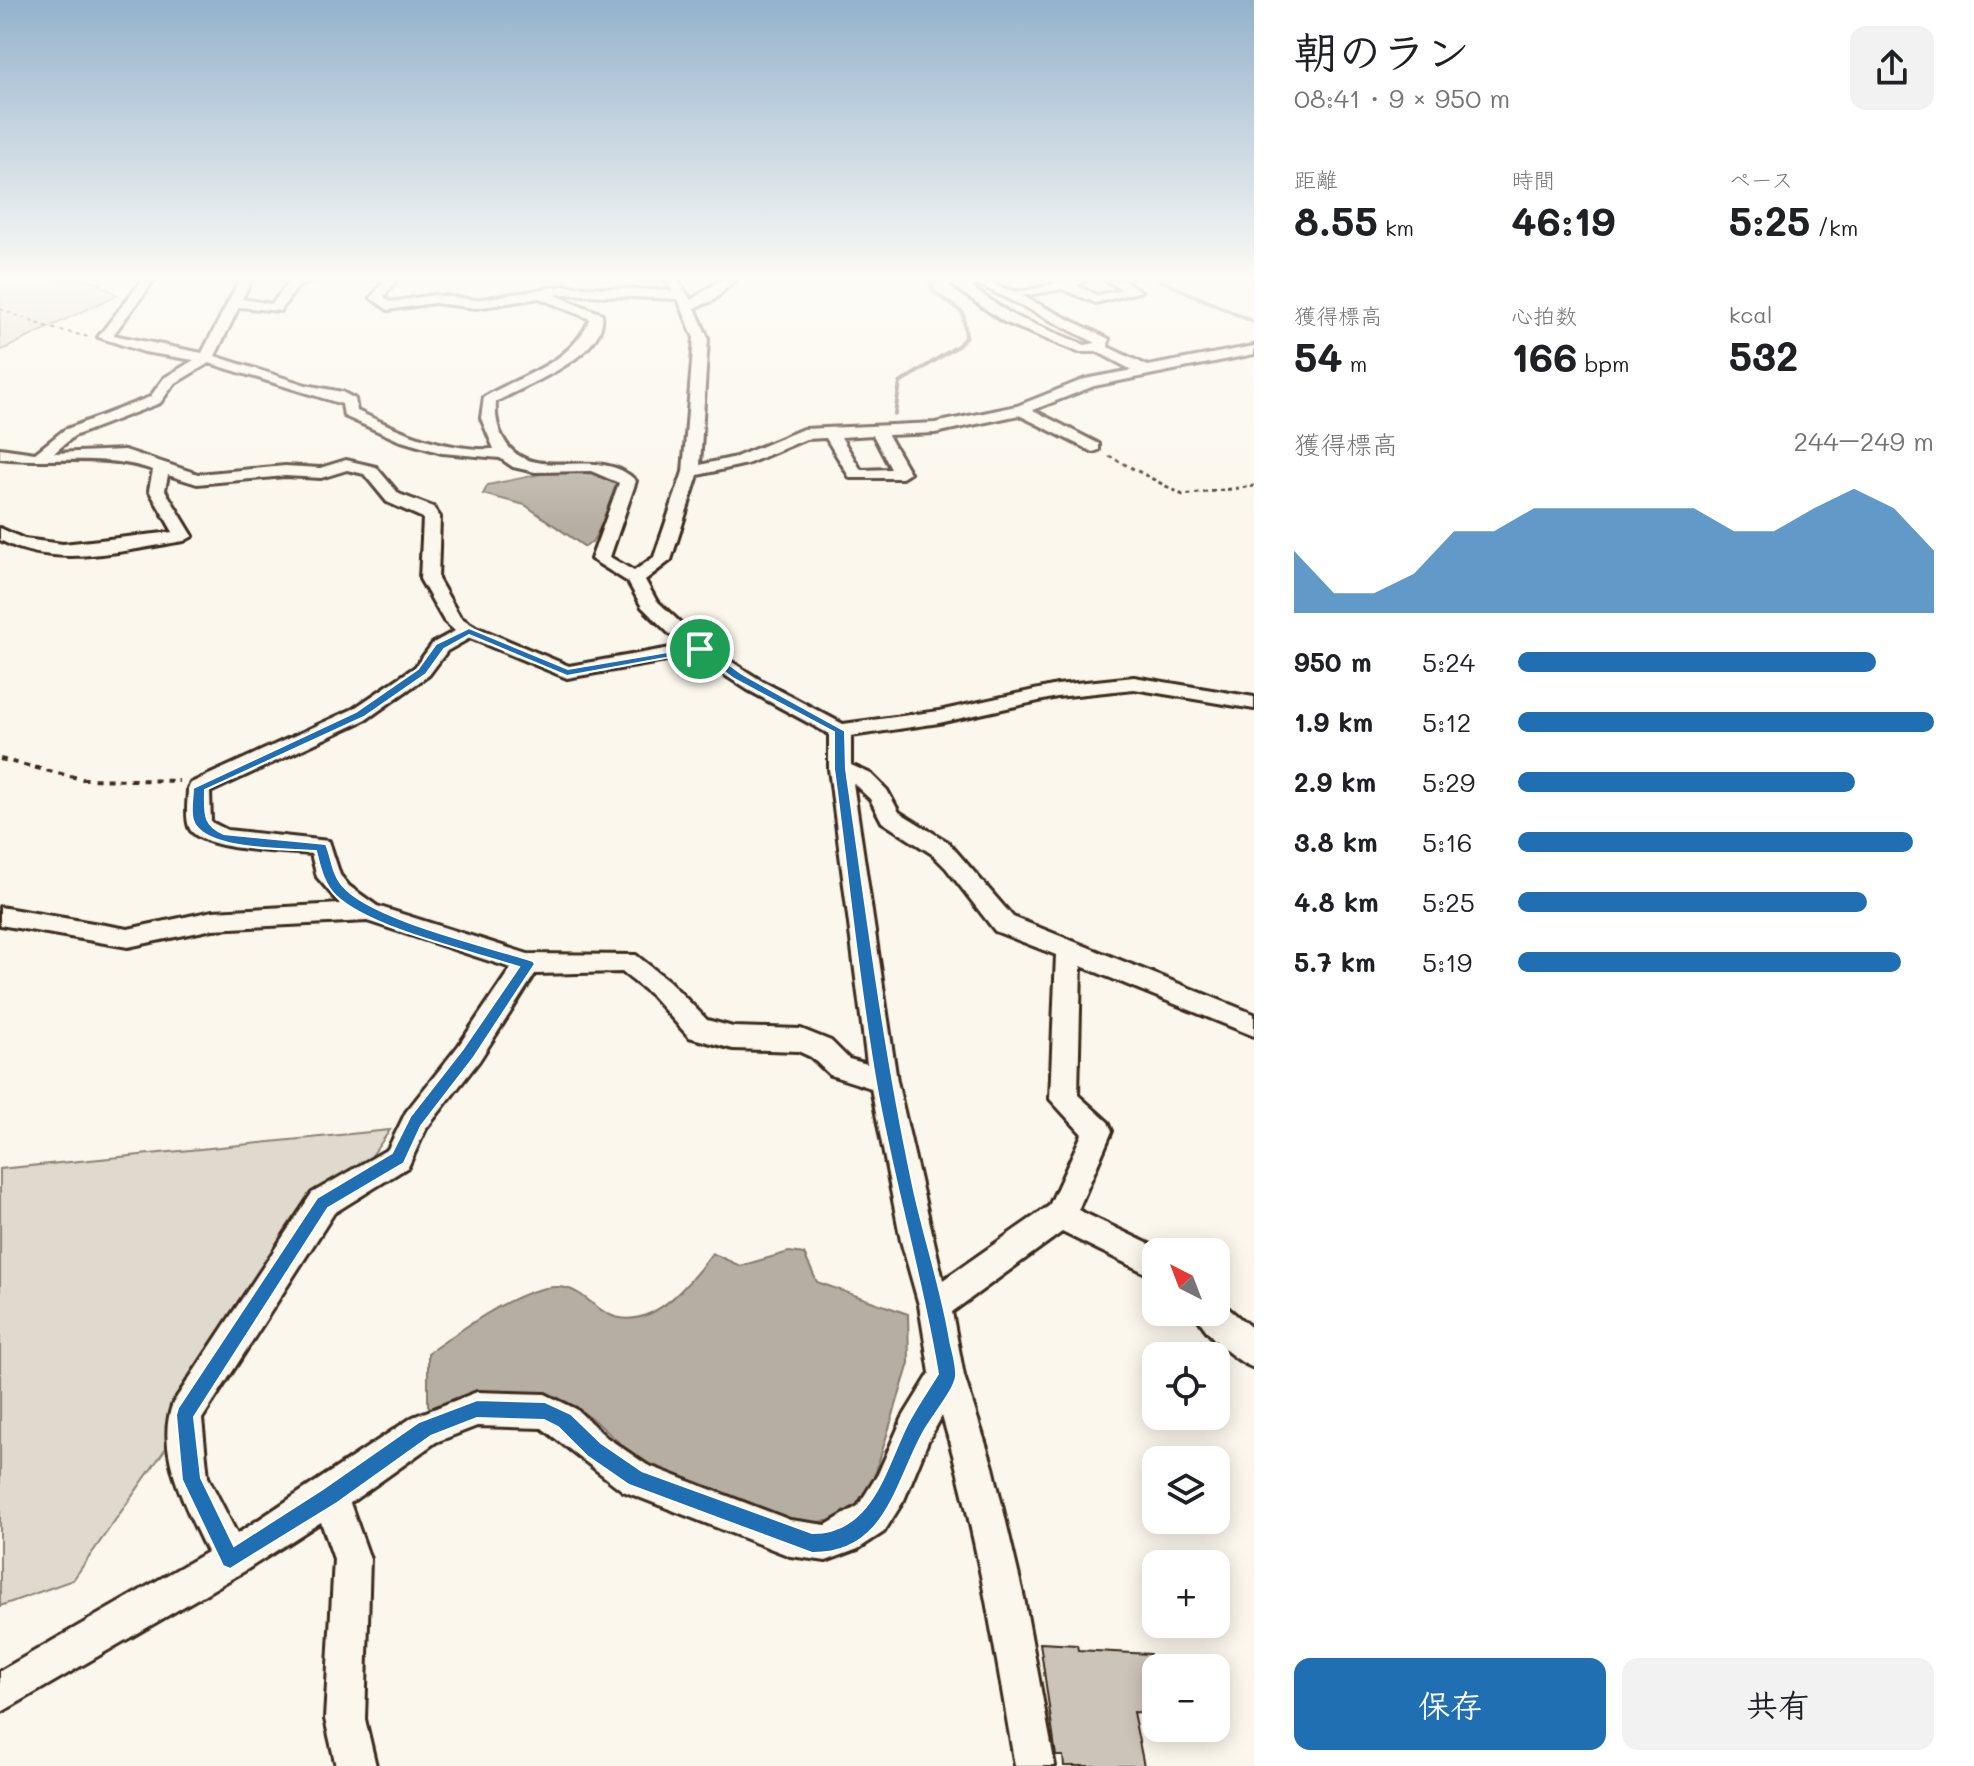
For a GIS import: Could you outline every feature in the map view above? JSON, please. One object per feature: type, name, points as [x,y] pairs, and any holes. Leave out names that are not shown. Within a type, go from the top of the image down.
[{"type":"street","points":[[38,458],[69,433],[155,400],[169,381],[201,361]]},
{"type":"street","points":[[218,361],[303,389],[337,395],[350,402],[349,413],[408,440],[477,456],[500,453]]},
{"type":"street","points":[[563,361],[489,400],[486,416],[500,453],[513,462],[543,470],[596,465],[614,469],[628,481],[600,559],[635,579],[644,599],[700,649],[738,676],[840,731],[939,717],[1057,691],[1134,683],[1254,703]]},
{"type":"street","points":[[635,579],[662,560],[691,472],[699,361]]},
{"type":"street","points":[[1127,361],[1146,371]]},
{"type":"street","points":[[691,472],[741,461],[803,434],[876,428],[935,428],[1021,410],[1069,388],[1195,361]]},
{"type":"street","points":[[1021,410],[1093,447]]},
{"type":"street","points":[[830,432],[856,475],[902,473],[876,428]]},
{"type":"street","points":[[0,453],[38,458],[125,455],[197,479],[285,471],[321,473],[346,465],[370,470],[384,491],[404,508],[427,511],[432,517],[429,579],[453,621],[469,631],[567,672],[700,649]]},
{"type":"street","points":[[0,533],[9,540],[68,552],[184,536],[157,490],[161,469]]},
{"type":"street","points":[[469,631],[440,647],[422,671],[360,714],[199,788],[199,819],[205,831],[223,838],[321,847],[329,877],[340,892],[368,912],[528,964],[627,962],[660,988],[698,1029],[733,1038],[801,1040],[821,1049],[840,1067],[883,1081]]},
{"type":"street","points":[[840,731],[840,769],[883,1081],[916,1241],[935,1305],[947,1376],[975,1467],[1005,1598],[1035,1766]]},
{"type":"street","points":[[840,769],[863,779],[879,795],[890,817],[940,848],[1004,924],[1254,1025]]},
{"type":"street","points":[[0,916],[128,938],[213,920],[368,912]]},
{"type":"street","points":[[935,1305],[1060,1216],[1098,1131],[1064,1099],[1069,949]]},
{"type":"street","points":[[230,1559],[191,1480],[185,1415],[323,1203],[398,1158],[416,1121],[469,1053],[528,964]]},
{"type":"street","points":[[1060,1216],[1142,1256]]},
{"type":"street","points":[[1226,1326],[1254,1352]]},
{"type":"street","points":[[0,1693],[230,1559],[330,1496],[425,1429],[477,1409],[545,1411],[564,1421],[594,1449],[636,1478],[790,1538],[826,1543],[845,1536],[871,1519],[891,1487],[915,1429],[947,1376]]},
{"type":"street","points":[[330,1496],[352,1559],[345,1719],[356,1766]]},
{"type":"path","points":[[1093,447],[1183,495],[1254,486]]},
{"type":"path","points":[[0,759],[82,779],[188,782],[199,788]]},
{"type":"shaded area","points":[[598,468],[623,484],[593,541],[585,547],[525,505],[483,494],[488,485],[556,471]]},
{"type":"shaded area","points":[[390,1130],[73,1580],[0,1606],[0,1169]]},
{"type":"shaded area","points":[[789,1252],[804,1254],[817,1282],[908,1314],[909,1363],[876,1471],[864,1502],[836,1520],[808,1523],[766,1513],[650,1470],[594,1420],[567,1402],[510,1392],[441,1410],[431,1410],[428,1405],[428,1353],[514,1299],[550,1287],[566,1288],[612,1316],[634,1318],[648,1314],[673,1298],[712,1253],[740,1266]]},
{"type":"building","points":[[1040,1643],[1077,1645],[1078,1650],[1150,1654],[1142,1654],[1142,1712],[1133,1712],[1144,1766],[1064,1766],[1063,1756],[1056,1756]]},
{"type":"waterway","points":[[895,414],[900,383],[934,361]]},
{"type":"route","points":[[469,631],[567,672],[593,670],[700,649],[738,676],[840,731],[840,769],[883,1081],[916,1241],[935,1305],[947,1376],[915,1429],[891,1487],[871,1519],[845,1536],[826,1543],[812,1543],[790,1538],[636,1478],[614,1465],[564,1421],[545,1411],[477,1409],[425,1429],[330,1496],[230,1559],[191,1480],[185,1415],[323,1203],[398,1158],[416,1121],[469,1053],[528,964],[368,912],[340,892],[329,877],[321,847],[223,838],[205,831],[199,819],[199,788],[360,714],[422,671],[440,647],[469,631]]}]
